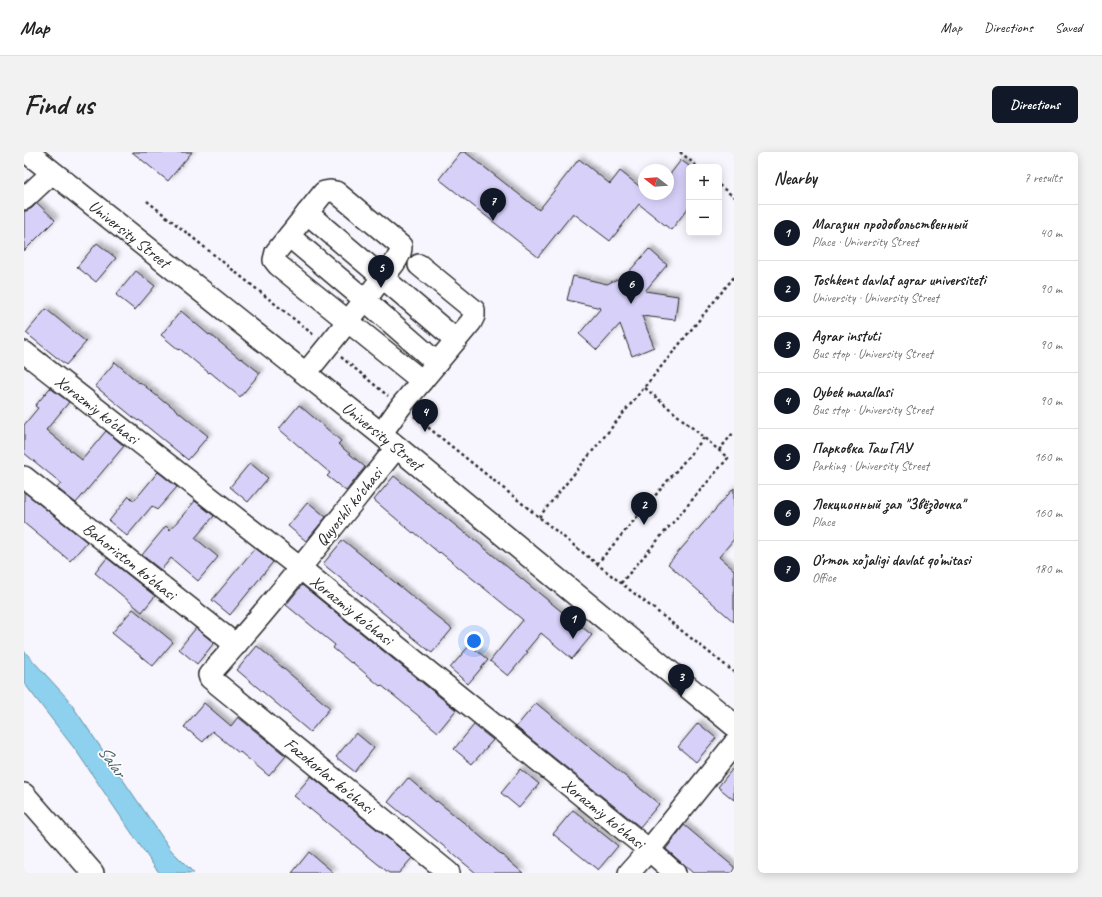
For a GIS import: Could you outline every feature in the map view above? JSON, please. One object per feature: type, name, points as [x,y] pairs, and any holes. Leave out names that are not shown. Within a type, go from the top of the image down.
[{"type":"main road","name":"University Street","points":[[27,152],[389,440],[734,725]]},
{"type":"street","points":[[24,199],[52,173]]},
{"type":"street","points":[[306,373],[328,347],[348,321],[398,258],[401,252],[400,246],[336,192],[330,191],[324,192],[276,252],[274,260],[278,265],[348,321],[422,381]]},
{"type":"street","points":[[307,213],[456,340]]},
{"type":"street","points":[[289,236],[437,363]]},
{"type":"street","name":"Quyoshli ko'chasi","points":[[210,678],[209,675],[300,568],[389,440],[401,406],[471,322],[474,316],[474,310],[419,264]]},
{"type":"street","name":"Xorazmiy ko'chasi","points":[[24,352],[300,568],[649,850],[675,873]]},
{"type":"street","name":"Bahoriston ko'chasi","points":[[24,477],[236,645]]},
{"type":"street","name":"Fazokorlar ko'chasi","points":[[210,678],[449,873]]},
{"type":"street","points":[[629,873],[734,744]]},
{"type":"street","points":[[24,794],[93,873]]},
{"type":"path","points":[[680,152],[694,164]]},
{"type":"path","points":[[722,187],[734,197]]},
{"type":"path","points":[[147,201],[597,564],[734,672]]},
{"type":"path","points":[[539,517],[734,277]]},
{"type":"path","points":[[621,583],[728,458],[644,387]]},
{"type":"path","points":[[719,450],[734,432]]},
{"type":"path","points":[[597,564],[704,438]]},
{"type":"water","name":"Salar","points":[[24,651],[67,698],[171,850],[194,873],[160,873],[156,869],[77,752],[24,683]]},
{"type":"building","points":[[132,152],[192,152],[168,181]]},
{"type":"building","points":[[461,152],[465,152],[539,210],[579,159],[610,184],[620,171],[638,185],[638,200],[674,200],[674,169],[681,160],[686,164],[686,211],[671,230],[639,204],[610,241],[573,213],[538,257],[439,179]]},
{"type":"building","points":[[37,203],[55,220],[24,251],[24,212],[32,208]]},
{"type":"building","points":[[97,243],[116,258],[96,282],[77,267]]},
{"type":"building","points":[[649,249],[667,265],[645,291],[678,296],[675,320],[642,316],[654,347],[632,356],[620,324],[597,350],[579,334],[601,308],[567,300],[573,276],[607,284],[626,275]]},
{"type":"building","points":[[136,271],[155,286],[135,310],[116,295]]},
{"type":"building","points":[[46,309],[86,342],[66,365],[26,333]]},
{"type":"building","points":[[181,311],[209,335],[210,334],[240,359],[241,358],[260,373],[240,397],[161,335]]},
{"type":"building","points":[[115,362],[139,383],[140,382],[164,402],[165,401],[208,436],[188,460],[95,386]]},
{"type":"building","points":[[50,388],[69,402],[46,430],[82,460],[106,431],[124,446],[76,503],[57,488],[61,483],[24,453],[24,425],[38,408],[35,406]]},
{"type":"building","points":[[299,405],[341,441],[338,444],[365,467],[346,491],[327,476],[330,473],[279,429]]},
{"type":"building","points":[[250,463],[268,478],[248,502],[230,487]]},
{"type":"building","points":[[158,472],[177,487],[157,510],[152,506],[127,536],[109,521],[129,496],[134,501]]},
{"type":"building","points":[[394,476],[592,635],[572,659],[541,633],[526,651],[528,652],[508,676],[490,661],[523,620],[440,552],[439,553],[414,532],[413,533],[374,500]]},
{"type":"building","points":[[734,488],[734,539],[719,557],[734,570],[734,622],[668,564]]},
{"type":"building","points":[[24,492],[87,542],[70,561],[24,523]]},
{"type":"building","points":[[195,501],[214,516],[195,538],[218,557],[198,581],[171,558],[161,570],[142,555],[166,526],[170,530]]},
{"type":"building","points":[[308,502],[326,517],[306,541],[288,526]]},
{"type":"building","points":[[343,540],[452,629],[432,653],[323,564]]},
{"type":"building","points":[[255,548],[273,562],[230,615],[212,600]]},
{"type":"building","points":[[107,558],[155,596],[142,612],[95,573]]},
{"type":"building","points":[[302,585],[456,710],[438,732],[333,648],[335,645],[286,605]]},
{"type":"building","points":[[133,609],[173,642],[153,666],[112,633]]},
{"type":"building","points":[[196,628],[214,643],[197,664],[179,649]]},
{"type":"building","points":[[470,645],[488,660],[468,684],[450,668]]},
{"type":"building","points":[[257,646],[330,708],[310,732],[237,670]]},
{"type":"building","points":[[204,703],[231,726],[238,717],[286,756],[269,776],[212,731],[203,742],[184,727]]},
{"type":"building","points":[[536,703],[659,804],[640,827],[516,727]]},
{"type":"building","points":[[698,723],[716,738],[696,762],[678,747]]},
{"type":"building","points":[[474,725],[493,740],[472,764],[454,749]]},
{"type":"building","points":[[356,733],[374,748],[355,772],[336,757]]},
{"type":"building","points":[[734,767],[734,800],[718,787]]},
{"type":"building","points":[[521,769],[539,784],[519,808],[501,793]]},
{"type":"building","points":[[311,776],[412,858],[399,873],[389,873],[294,796]]},
{"type":"building","points":[[408,778],[436,802],[437,801],[468,826],[523,873],[476,873],[407,816],[406,817],[388,802]]},
{"type":"building","points":[[573,810],[618,846],[598,870],[553,834]]},
{"type":"building","points":[[684,825],[734,867],[734,873],[693,873],[666,849]]},
{"type":"building","points":[[309,852],[334,873],[292,873]]},
{"type":"place","name":"O’rmon xo’jaligi davlat qo’mitasi","points":[[493,221]]},
{"type":"place","name":"Парковка ТашГАУ","points":[[381,288]]},
{"type":"place","name":"Лекционный зал \"Звёздочка\"","points":[[631,304]]},
{"type":"place","name":"Oybek maxallasi","points":[[425,432]]},
{"type":"place","name":"Toshkent davlat agrar universiteti","points":[[644,525]]},
{"type":"place","name":"Магазин продовольственный","points":[[573,639]]},
{"type":"place","name":"Agrar instuti","points":[[681,697]]}]
